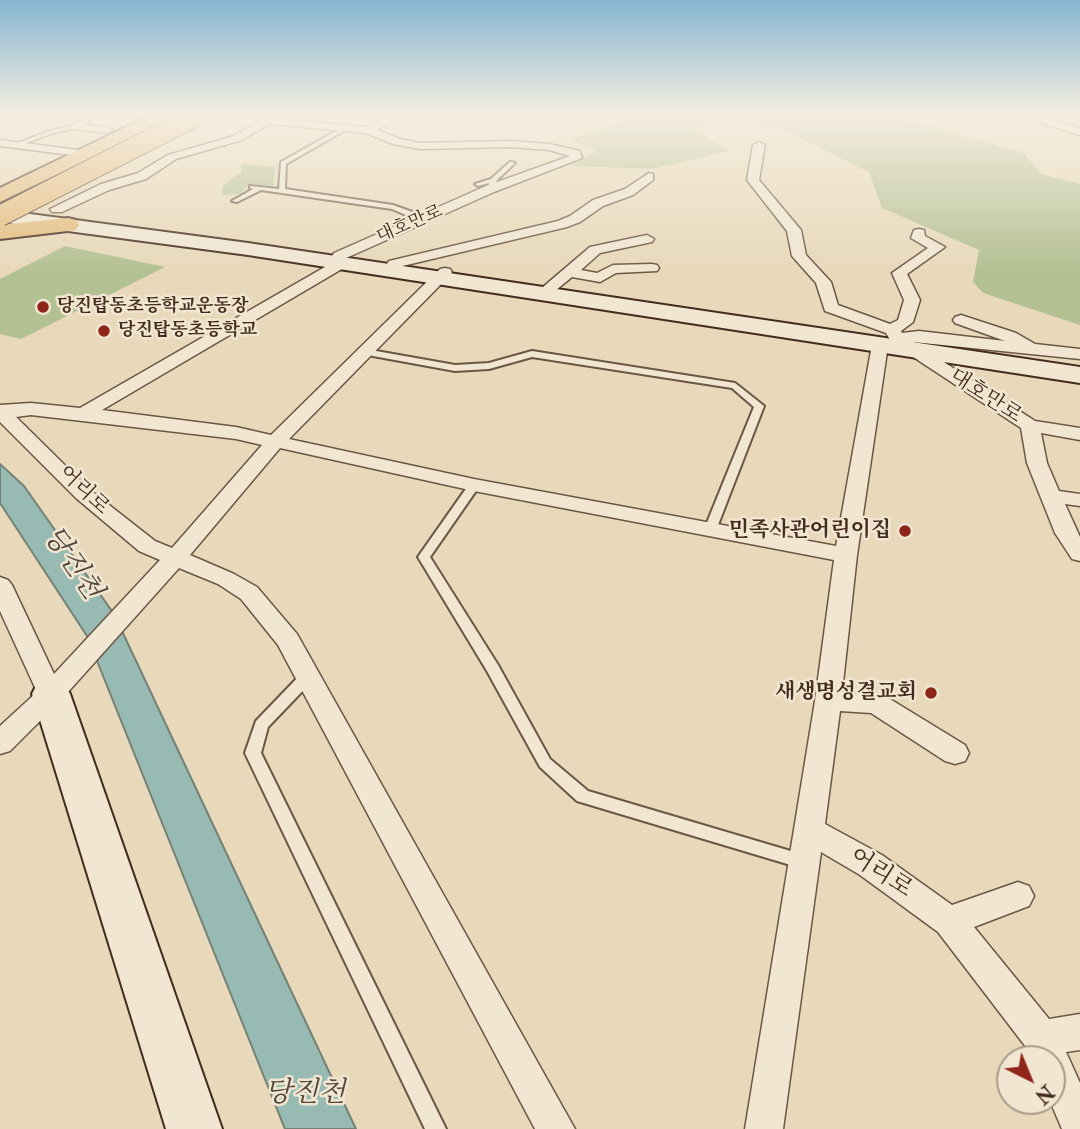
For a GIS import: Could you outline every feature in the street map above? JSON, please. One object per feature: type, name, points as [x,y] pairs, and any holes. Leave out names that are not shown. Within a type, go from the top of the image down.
[{"type":"highway","points":[[6,192],[58,168]]},
{"type":"highway","points":[[5,217],[90,168]]},
{"type":"highway","points":[[5,217],[98,168]]},
{"type":"highway","points":[[5,217],[110,168]]},
{"type":"highway","points":[[69,189],[55,200],[69,218]]},
{"type":"highway","points":[[5,217],[69,218]]},
{"type":"main road","points":[[69,218],[442,275],[900,339]]},
{"type":"main road","points":[[340,260],[394,264],[442,275],[551,287],[900,339]]},
{"type":"main road","name":"대호만로","points":[[900,339],[1080,367]]},
{"type":"main road","name":"대호만로","points":[[900,339],[1080,375]]},
{"type":"main road","points":[[62,682],[194,1129]]},
{"type":"street","points":[[69,218],[105,187],[142,176],[156,168]]},
{"type":"street","name":"대호만로","points":[[83,413],[340,260],[488,184],[543,168]]},
{"type":"street","name":"대호만로","points":[[754,168],[752,180],[794,230],[799,256],[824,282],[831,308],[900,339],[1030,426],[1037,464],[1066,533],[1080,554]]},
{"type":"street","name":"대호만로","points":[[394,264],[562,224],[575,219],[598,202],[629,192],[649,177]]},
{"type":"street","points":[[764,1129],[828,701],[846,555],[912,300],[899,273],[938,247],[918,239],[919,233]]},
{"type":"street","points":[[551,287],[595,250],[647,239]]},
{"type":"street","points":[[571,272],[600,278],[613,269],[652,268]]},
{"type":"street","points":[[0,743],[62,682],[276,441],[442,275]]},
{"type":"street","name":"대호만로","points":[[961,320],[1010,337],[1031,349]]},
{"type":"street","name":"대호만로","points":[[900,339],[1080,354]]},
{"type":"street","points":[[1,412],[31,409],[83,413],[236,433],[474,485],[846,555]]},
{"type":"street","name":"어리로","points":[[1,412],[83,494],[116,522],[169,564],[226,579],[249,593],[288,640],[554,1127]]},
{"type":"street","points":[[1030,426],[1080,434]]},
{"type":"street","points":[[1051,496],[1080,500]]},
{"type":"street","points":[[0,585],[62,682]]},
{"type":"street","points":[[828,701],[876,703],[955,753]]},
{"type":"street","name":"어리로","points":[[806,846],[871,865],[949,921],[1042,1038],[1080,1127]]},
{"type":"street","points":[[949,921],[1018,896]]},
{"type":"street","points":[[1042,1038],[1080,1032]]},
{"type":"lane","points":[[282,191],[283,168]]},
{"type":"lane","points":[[488,184],[507,168]]},
{"type":"lane","points":[[235,201],[256,187],[393,207],[423,219]]},
{"type":"lane","points":[[365,352],[455,368],[489,366],[532,354],[735,386],[759,405],[710,530]]},
{"type":"lane","points":[[474,485],[424,557],[493,668],[545,763],[583,796],[806,846]]},
{"type":"lane","points":[[309,675],[261,725],[253,753],[436,1129]]},
{"type":"green space","points":[[241,168],[275,168],[273,187],[251,184],[239,194],[222,195],[223,186],[241,172]]},
{"type":"green space","points":[[860,168],[1036,168],[1041,174],[1080,184],[1080,325],[983,293],[973,282],[979,250],[882,208],[869,172]]},
{"type":"green space","name":"당진탑동초등학교운동장","points":[[65,246],[165,267],[21,339],[0,334],[0,279]]},
{"type":"water","name":"당진천","points":[[0,464],[24,486],[114,614],[356,1129],[285,1129],[87,636],[0,503]]},
{"type":"place","name":"당진탑동초등학교운동장","points":[[43,307]]},
{"type":"place","name":"당진탑동초등학교","points":[[104,331]]},
{"type":"place","name":"민족사관어린이집","points":[[905,531]]},
{"type":"place","name":"새생명성결교회","points":[[931,693]]}]
